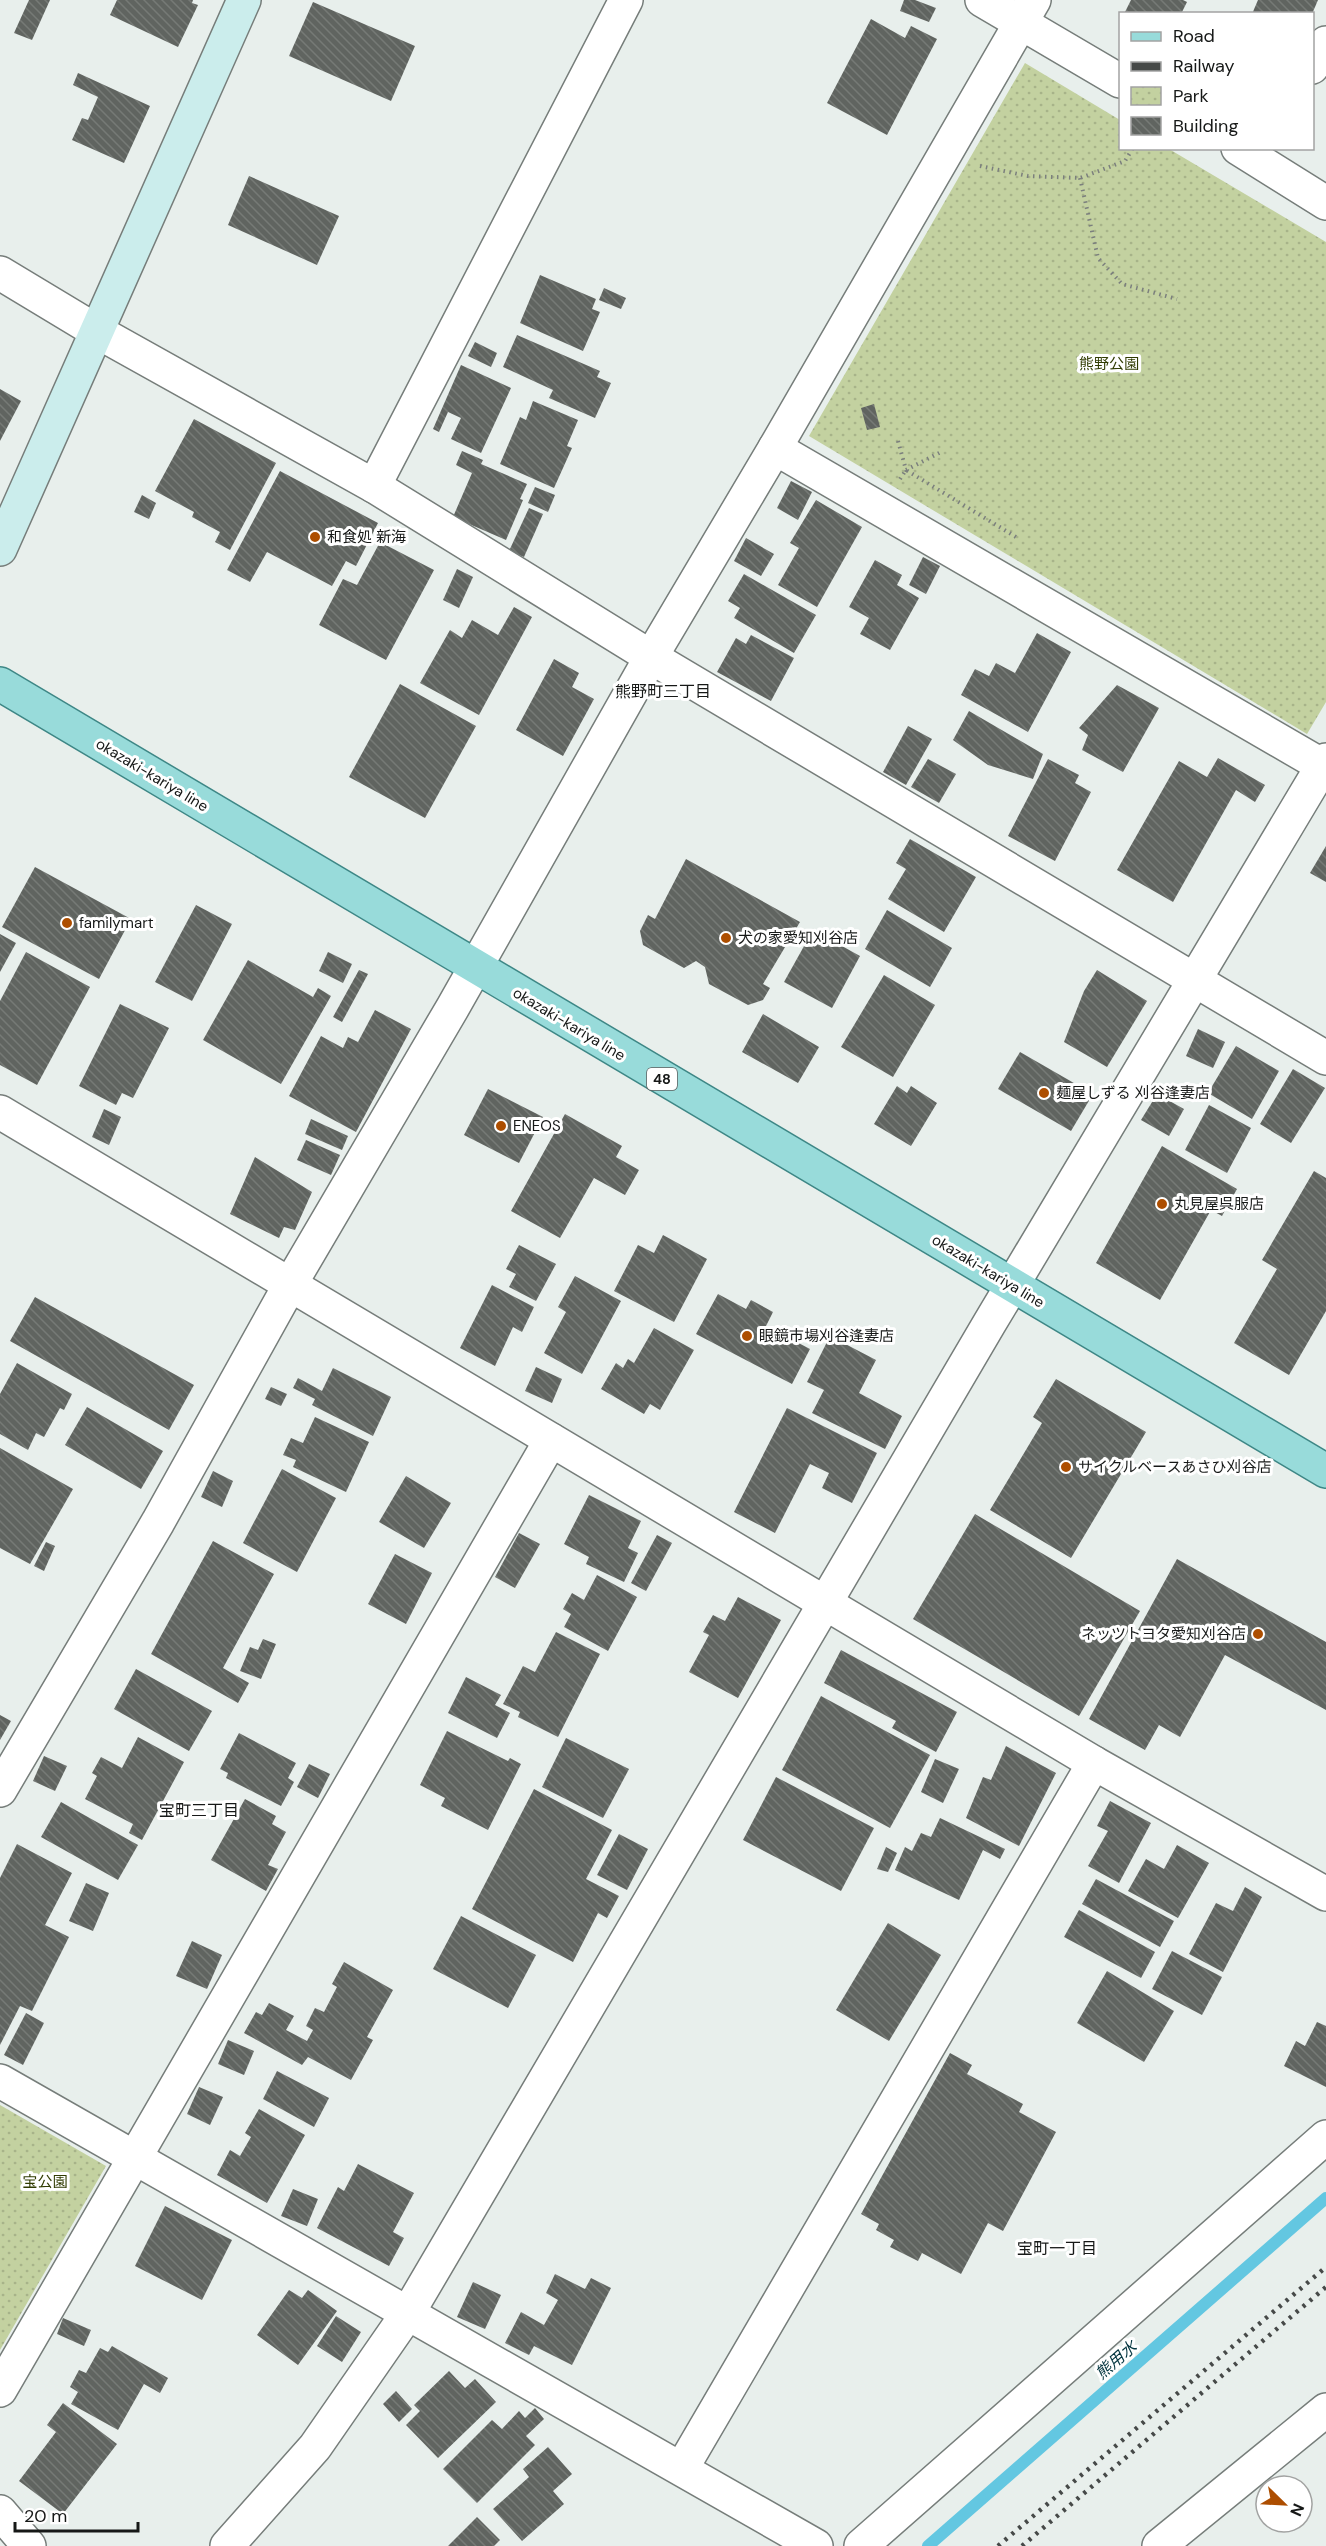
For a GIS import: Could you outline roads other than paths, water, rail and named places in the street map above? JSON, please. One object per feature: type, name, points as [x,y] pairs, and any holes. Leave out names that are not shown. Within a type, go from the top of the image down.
[{"type":"main road","name":"okazaki-kariya line","points":[[0,684],[474,968],[1326,1471]]},
{"type":"street","points":[[0,549],[244,0]]},
{"type":"street","points":[[374,486],[626,0]]},
{"type":"street","points":[[982,0],[1027,12],[1119,80]]},
{"type":"street","points":[[0,1790],[158,1522],[291,1283],[651,657],[775,448],[1027,12]]},
{"type":"street","points":[[1314,64],[1326,43]]},
{"type":"street","points":[[1254,153],[1326,203]]},
{"type":"street","points":[[0,273],[98,332],[374,486],[651,657],[1326,1058]]},
{"type":"street","points":[[227,2546],[315,2447],[408,2313],[1012,1286],[1324,763],[775,448]]},
{"type":"street","points":[[0,1112],[826,1601],[1094,1763],[1326,1894]]},
{"type":"street","points":[[0,2390],[551,1440]]},
{"type":"street","points":[[682,2468],[1094,1763]]},
{"type":"street","points":[[0,2081],[816,2546]]},
{"type":"street","points":[[861,2546],[1326,2137]]},
{"type":"street","points":[[1160,2546],[1326,2410]]},
{"type":"street","points":[[0,2512],[29,2546]]},
{"type":"waterway","name":"熊用水","points":[[928,2546],[1326,2198]]},
{"type":"railway","points":[[998,2546],[1326,2267]]},
{"type":"railway","points":[[1022,2546],[1326,2287]]},
{"type":"place","name":"和食処 新海","points":[[315,537]]},
{"type":"place","name":"familymart","points":[[67,923]]},
{"type":"place","name":"犬の家愛知刈谷店","points":[[726,938]]},
{"type":"place","name":"麺屋しずる 刈谷逢妻店","points":[[1044,1093]]},
{"type":"place","name":"ENEOS","points":[[501,1126]]},
{"type":"place","name":"丸見屋呉服店","points":[[1162,1204]]},
{"type":"place","name":"眼鏡市場刈谷逢妻店","points":[[747,1336]]},
{"type":"place","name":"サイクルベースあさひ刈谷店","points":[[1066,1467]]},
{"type":"place","name":"ネッツトヨタ愛知刈谷店","points":[[1258,1634]]},
{"type":"district","name":"熊野町三丁目","points":[[663,691]]},
{"type":"district","name":"宝町三丁目","points":[[199,1810]]},
{"type":"district","name":"宝町一丁目","points":[[1057,2248]]},
{"type":"park label","name":"熊野公園","points":[[1109,364]]},
{"type":"park label","name":"宝公園","points":[[45,2182]]}]
